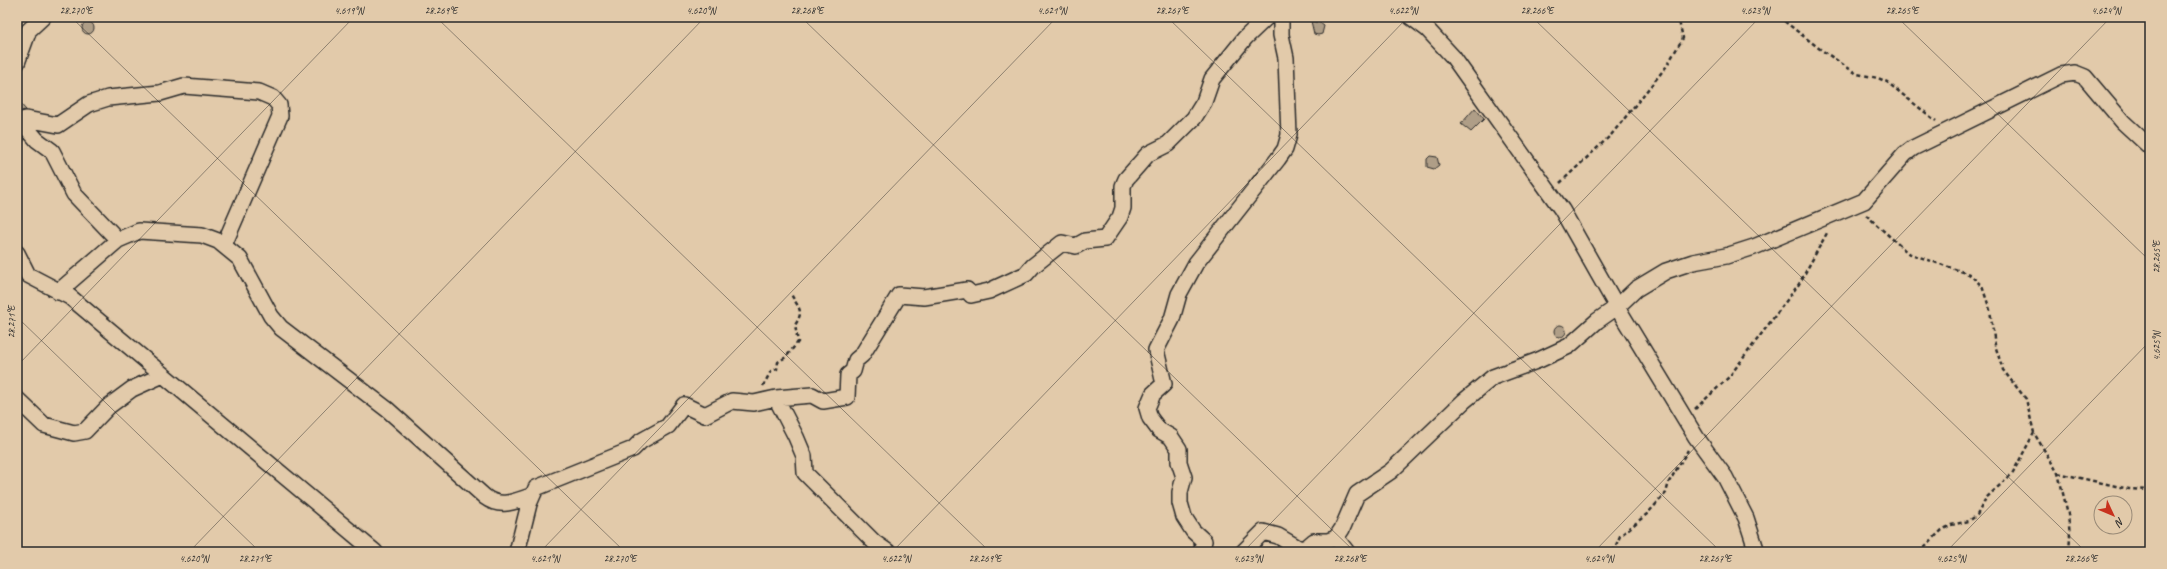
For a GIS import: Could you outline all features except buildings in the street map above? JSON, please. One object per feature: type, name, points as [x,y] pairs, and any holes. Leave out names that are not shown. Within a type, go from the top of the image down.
[{"type":"street","points":[[17,63],[29,30],[43,17]]},
{"type":"street","points":[[517,552],[532,496],[536,488],[633,449],[642,441],[668,426],[684,405],[705,416],[732,401],[759,402],[776,398],[812,395],[823,401],[847,397],[848,375],[853,371],[856,360],[862,355],[899,295],[924,297],[967,290],[971,294],[988,292],[1026,274],[1032,266],[1062,243],[1076,246],[1085,241],[1105,239],[1120,217],[1123,208],[1123,186],[1126,179],[1148,154],[1168,144],[1194,118],[1204,102],[1212,79],[1245,38],[1267,17]]},
{"type":"street","points":[[1201,552],[1204,541],[1193,531],[1184,517],[1180,503],[1180,492],[1184,477],[1178,462],[1179,449],[1171,437],[1159,430],[1150,418],[1147,408],[1153,394],[1164,384],[1156,350],[1172,320],[1179,294],[1196,263],[1243,202],[1278,160],[1288,142],[1287,69],[1281,17]]},
{"type":"street","points":[[1411,17],[1427,29],[1453,57],[1562,210],[1617,307],[1685,419],[1725,477],[1739,501],[1757,552]]},
{"type":"street","points":[[1243,552],[1264,532],[1278,536],[1300,549],[1307,547],[1314,541],[1328,541],[1336,538],[1342,529],[1356,494],[1397,466],[1478,388],[1493,377],[1539,360],[1569,346],[1597,321],[1617,307],[1636,289],[1666,271],[1693,262],[1744,251],[1855,205],[1868,198],[1909,151],[2061,75],[2081,74],[2089,80],[2123,122],[2150,147]]},
{"type":"street","points":[[18,121],[26,119],[58,125],[88,104],[108,98],[160,93],[184,86],[259,92],[272,98],[279,105],[280,116],[224,245]]},
{"type":"street","points":[[18,121],[37,140],[52,152],[74,194],[118,240]]},
{"type":"street","points":[[58,292],[118,240],[139,231],[202,235],[218,241],[240,260],[271,316],[281,328],[388,410],[489,500],[500,504],[509,504],[532,496]]},
{"type":"street","points":[[17,252],[25,272],[70,298],[375,552]]},
{"type":"street","points":[[17,399],[44,426],[74,433],[85,431],[109,406],[132,389],[163,375]]},
{"type":"street","points":[[776,398],[804,456],[805,473],[875,543],[888,552]]},
{"type":"street","points":[[1336,538],[1347,552]]},
{"type":"path","points":[[1550,192],[1611,135],[1666,67],[1683,38],[1678,17]]},
{"type":"path","points":[[1779,17],[1820,49],[1853,72],[1878,78],[1892,85],[1948,131]]},
{"type":"path","points":[[1855,205],[1908,253],[1970,274],[1979,282],[1986,294],[2003,370],[2026,399],[2034,433],[2058,473],[2068,514],[2070,537],[2068,552]]},
{"type":"path","points":[[1685,419],[1733,372],[1799,284],[1827,232]]},
{"type":"path","points":[[759,402],[765,381],[771,371],[777,369],[778,362],[786,357],[798,342],[795,325],[800,317],[800,308],[790,294]]},
{"type":"path","points":[[1919,552],[1942,530],[1950,525],[1973,519],[1990,495],[2009,478],[2034,433]]},
{"type":"path","points":[[1613,552],[1620,536],[1643,517],[1666,493],[1669,482],[1696,437]]},
{"type":"path","points":[[2058,473],[2129,489],[2150,490]]}]
